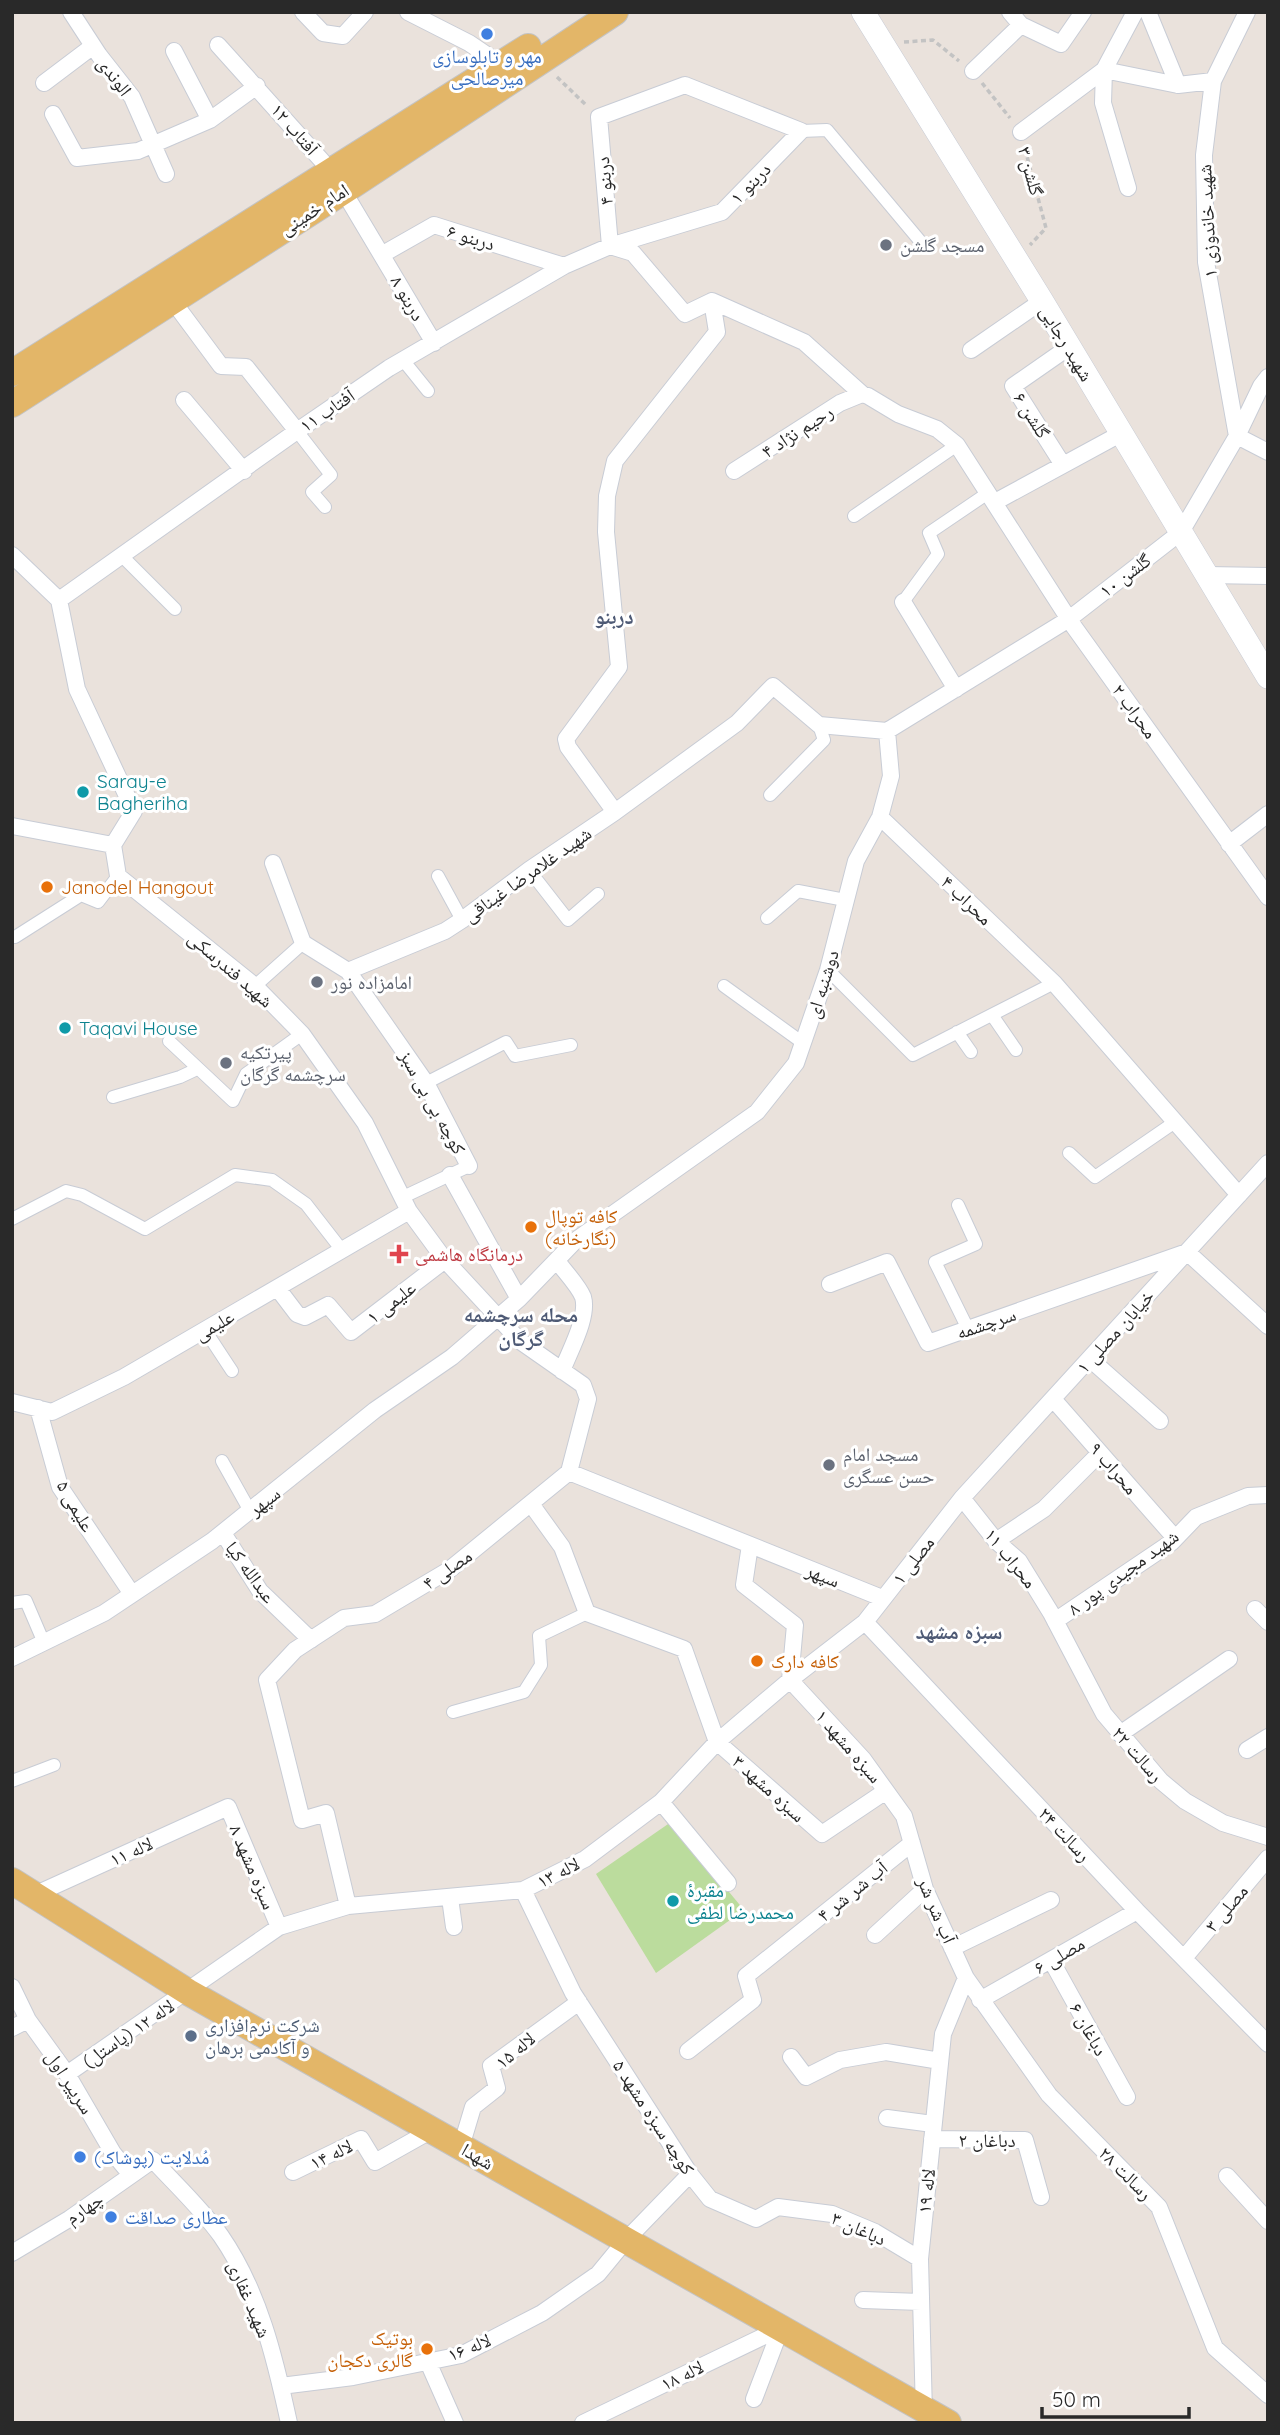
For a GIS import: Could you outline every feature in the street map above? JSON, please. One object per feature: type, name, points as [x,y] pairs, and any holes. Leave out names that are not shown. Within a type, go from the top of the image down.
[{"type":"main road","name":"امام خمینی","points":[[12,404],[173,300],[339,181],[508,70],[583,12]]},
{"type":"main road","name":"امام خمینی","points":[[508,70],[540,61],[615,12]]},
{"type":"main road","name":"شهید رجایی","points":[[863,12],[1042,301],[1268,677]]},
{"type":"main road","name":"امام خمینی","points":[[12,373],[339,181]]},
{"type":"main road","name":"شهدا","points":[[23,1888],[188,1992],[781,2328],[924,2416],[948,2423]]},
{"type":"street","name":"الوندی","points":[[71,12],[132,97],[166,174]]},
{"type":"street","points":[[303,12],[323,33],[343,36],[365,12]]},
{"type":"street","points":[[408,12],[469,43],[508,70]]},
{"type":"street","points":[[973,71],[1015,19],[1061,44],[1083,12]]},
{"type":"street","points":[[1128,188],[1103,103],[1104,70],[1135,12]]},
{"type":"street","points":[[1148,12],[1178,85]]},
{"type":"street","name":"۱ شهید خاندوزی","points":[[1237,436],[1206,262],[1204,155],[1213,81],[1247,12]]},
{"type":"street","name":"آفتاب ۱۲","points":[[218,45],[339,181],[383,254]]},
{"type":"street","points":[[44,83],[93,46]]},
{"type":"street","points":[[174,51],[210,120]]},
{"type":"street","points":[[1104,70],[1178,85],[1213,81]]},
{"type":"street","name":"۳ گلشن","points":[[1021,132],[1104,70]]},
{"type":"street","points":[[598,117],[685,85],[801,131],[827,131],[920,241]]},
{"type":"street","points":[[53,114],[78,158],[138,150],[210,120],[257,86]]},
{"type":"street","name":"۴ دربنو","points":[[598,117],[610,246]]},
{"type":"street","name":"دربنو ۱","points":[[610,246],[722,212],[801,131]]},
{"type":"street","name":"۶ دربنو","points":[[383,254],[434,225],[564,266]]},
{"type":"street","points":[[610,246],[632,253],[685,314],[712,301],[804,342],[862,394],[898,414],[937,429],[957,445],[854,516]]},
{"type":"street","name":"آفتاب ۱۱","points":[[59,600],[244,471],[297,430],[403,360],[564,266],[610,246]]},
{"type":"street","name":"۸ دربنو","points":[[383,254],[434,343]]},
{"type":"street","points":[[173,300],[221,366],[246,367],[331,475],[312,492],[325,508]]},
{"type":"street","points":[[615,812],[568,747],[566,739],[619,667],[606,532],[607,496],[615,461],[716,332],[712,301]]},
{"type":"street","points":[[971,350],[1042,301]]},
{"type":"street","name":"۶ گلشن","points":[[1063,465],[1013,386],[1069,347]]},
{"type":"street","points":[[403,360],[428,391]]},
{"type":"street","points":[[1181,532],[1268,377]]},
{"type":"street","name":"رحیم نژاد ۴","points":[[734,471],[840,403],[862,394]]},
{"type":"street","points":[[184,401],[244,471]]},
{"type":"street","points":[[956,689],[903,602],[938,554],[929,533],[991,498],[1063,465],[1122,433]]},
{"type":"street","points":[[1237,436],[1268,452]]},
{"type":"street","name":"۲ محراب","points":[[957,445],[1069,619],[1268,897]]},
{"type":"street","name":"۱۰ گلشن","points":[[1069,619],[1181,532]]},
{"type":"street","points":[[12,555],[59,600],[77,689],[134,811],[113,845],[118,876],[98,902],[81,895],[12,937]]},
{"type":"street","points":[[122,556],[175,609]]},
{"type":"street","points":[[1206,575],[1268,576]]},
{"type":"street","points":[[770,795],[824,740],[820,725],[887,731],[1069,619]]},
{"type":"street","name":"شهید غلامرضا غیناقی","points":[[348,971],[444,931],[462,920],[737,723],[773,686],[820,725]]},
{"type":"street","name":"دوشنبه ای","points":[[498,1318],[576,1240],[757,1112],[796,1063],[828,970],[856,861],[880,817],[891,776],[887,731]]},
{"type":"street","points":[[1229,844],[1268,814]]},
{"type":"street","name":"۴ محراب","points":[[880,817],[1054,984],[1239,1195]]},
{"type":"street","points":[[12,826],[113,845]]},
{"type":"street","points":[[273,863],[303,943],[348,971]]},
{"type":"street","points":[[529,870],[568,920],[598,894]]},
{"type":"street","name":"شهید فندرسکی","points":[[118,876],[255,986],[302,1034],[365,1122],[405,1205],[444,1261],[520,1341],[583,1385],[589,1399],[569,1472]]},
{"type":"street","points":[[438,876],[462,920]]},
{"type":"street","points":[[767,918],[798,891],[845,900]]},
{"type":"street","points":[[255,986],[303,943]]},
{"type":"street","points":[[828,970],[913,1055],[1054,984]]},
{"type":"street","name":"کوچه بی بی سبز","points":[[348,971],[426,1083],[469,1166]]},
{"type":"street","points":[[724,986],[803,1043]]},
{"type":"street","points":[[992,1015],[1016,1049]]},
{"type":"street","points":[[957,1032],[971,1052]]},
{"type":"street","points":[[169,1041],[233,1101],[246,1074],[302,1034]]},
{"type":"street","points":[[426,1083],[506,1042],[515,1056],[571,1045]]},
{"type":"street","points":[[113,1097],[180,1077],[197,1069]]},
{"type":"street","points":[[1069,1153],[1095,1177],[1175,1122]]},
{"type":"street","name":"خیابان مصلی ۱","points":[[962,1498],[1268,1163]]},
{"type":"street","points":[[405,1205],[450,1175],[469,1166]]},
{"type":"street","points":[[12,1219],[66,1191],[82,1195],[145,1229],[235,1175],[272,1180],[306,1204],[341,1250]]},
{"type":"street","points":[[450,1175],[519,1299]]},
{"type":"street","name":"علیمی","points":[[12,1402],[52,1412],[124,1377],[278,1289],[341,1250],[405,1205]]},
{"type":"street","points":[[958,1205],[976,1244],[935,1262],[968,1329]]},
{"type":"street","points":[[1187,1252],[1268,1326]]},
{"type":"street","name":"سرچشمه","points":[[830,1284],[887,1262],[928,1343],[1187,1252]]},
{"type":"street","name":"۱ علیمی","points":[[278,1289],[297,1314],[305,1317],[328,1305],[351,1332],[444,1261]]},
{"type":"street","points":[[557,1261],[582,1295],[585,1307],[562,1371]]},
{"type":"street","name":"سپهر","points":[[12,1658],[104,1612],[223,1533],[375,1410],[452,1357],[498,1318]]},
{"type":"street","points":[[205,1330],[232,1371]]},
{"type":"street","points":[[1090,1359],[1160,1421]]},
{"type":"street","name":"۹ محراب","points":[[1053,1399],[1175,1538]]},
{"type":"street","name":"۵ علیمی","points":[[38,1408],[61,1487],[132,1594]]},
{"type":"street","points":[[996,1541],[1044,1509],[1100,1453]]},
{"type":"street","points":[[222,1461],[250,1511]]},
{"type":"street","name":"سپهر","points":[[569,1472],[883,1598]]},
{"type":"street","name":"۴ مصلی","points":[[348,1906],[326,1813],[302,1820],[267,1680],[295,1650],[344,1618],[375,1614],[449,1570],[569,1472]]},
{"type":"street","name":"۸ شهید مجیدی پور","points":[[1055,1621],[1175,1538],[1196,1517],[1248,1496],[1268,1495]]},
{"type":"street","name":"۱۱ محراب","points":[[962,1498],[996,1541],[1018,1561],[1055,1621]]},
{"type":"street","name":"۱ مصلی","points":[[865,1622],[962,1498]]},
{"type":"street","points":[[531,1504],[562,1547],[587,1613]]},
{"type":"street","name":"عبدالله کیا","points":[[223,1533],[260,1591],[311,1640]]},
{"type":"street","points":[[750,1545],[744,1585],[795,1625],[790,1680]]},
{"type":"street","points":[[12,1603],[26,1601],[44,1643]]},
{"type":"street","points":[[1255,1609],[1268,1622]]},
{"type":"street","points":[[453,1712],[523,1692],[541,1665],[539,1636],[587,1613],[684,1649],[717,1742]]},
{"type":"street","name":"۲۲ رسالت","points":[[1055,1621],[1104,1714],[1161,1782],[1185,1801],[1223,1823],[1268,1837]]},
{"type":"street","name":"لاله ۱۳","points":[[188,1992],[279,1927],[348,1906],[523,1890],[585,1858],[661,1802],[717,1742],[790,1680],[865,1622]]},
{"type":"street","name":"۲۴ رسالت","points":[[865,1622],[1137,1911],[1268,2044]]},
{"type":"street","points":[[1120,1734],[1229,1659]]},
{"type":"street","name":"۱ سبزه مشهد","points":[[790,1680],[863,1759],[904,1816]]},
{"type":"street","points":[[1247,1750],[1268,1737]]},
{"type":"street","name":"۳ سبزه مشهد","points":[[717,1742],[822,1834],[886,1791]]},
{"type":"street","points":[[12,1780],[54,1765]]},
{"type":"street","points":[[661,1802],[728,1883]]},
{"type":"street","name":"۱۱ لاله","points":[[23,1888],[228,1807]]},
{"type":"street","name":"۸ سبزه مشهد","points":[[228,1807],[279,1927]]},
{"type":"street","name":"آب شر شر","points":[[904,1816],[925,1889],[966,1979],[980,2000]]},
{"type":"street","name":"۴ آب شر شر","points":[[688,2052],[753,2000],[746,1976],[912,1843]]},
{"type":"street","name":"۳ مصلی","points":[[1184,1958],[1268,1858]]},
{"type":"street","points":[[875,1935],[925,1889]]},
{"type":"street","name":"کوچه سبزه مشهد ۵","points":[[523,1890],[576,1997],[690,2174],[710,2199],[755,2218]]},
{"type":"street","points":[[450,1898],[454,1927]]},
{"type":"street","points":[[952,1948],[1051,1900]]},
{"type":"street","name":"۶ مصلی","points":[[980,2000],[1137,1911]]},
{"type":"street","name":"۶ دباغان","points":[[1051,1960],[1126,2097]]},
{"type":"street","name":"۱۹ لاله","points":[[924,2416],[920,2259],[932,2132],[943,2034],[966,1979]]},
{"type":"street","name":"سرپیر اول","points":[[12,1987],[28,2020],[67,2074],[113,2153],[131,2175]]},
{"type":"street","name":"لاله ۱۲ (پاستل)","points":[[67,2074],[188,1992]]},
{"type":"street","name":"۱۵ لاله","points":[[461,2147],[473,2107],[497,2088],[491,2066],[576,1997]]},
{"type":"street","name":"۲۸ رسالت","points":[[980,2000],[1049,2095],[1159,2207],[1214,2348],[1268,2395]]},
{"type":"street","points":[[12,2028],[28,2020]]},
{"type":"street","points":[[792,2057],[806,2077],[840,2060],[886,2052],[940,2061]]},
{"type":"street","points":[[887,2118],[932,2132]]},
{"type":"street","name":"۱۴ لاله","points":[[293,2172],[361,2139],[375,2162],[432,2130]]},
{"type":"street","name":"۲ دباغان","points":[[932,2132],[1025,2140],[1041,2197]]},
{"type":"street","name":"چهارم","points":[[12,2253],[69,2219],[153,2160]]},
{"type":"street","name":"شهید غفاری","points":[[153,2160],[220,2235],[244,2273],[261,2318],[289,2423]]},
{"type":"street","name":"لاله ۱۶","points":[[281,2386],[353,2377],[461,2355],[542,2313],[598,2274],[626,2240],[690,2174]]},
{"type":"street","points":[[1227,2176],[1268,2221]]},
{"type":"street","name":"۳ دباغان","points":[[755,2218],[778,2207],[832,2214],[875,2232],[920,2259]]},
{"type":"street","points":[[863,2300],[921,2302]]},
{"type":"street","points":[[754,2399],[781,2328]]},
{"type":"street","name":"لاله ۱۸","points":[[583,2423],[781,2328]]},
{"type":"street","points":[[428,2361],[455,2423]]},
{"type":"path","points":[[881,43],[933,40],[973,71],[1021,132]]},
{"type":"path","points":[[540,61],[598,117]]},
{"type":"path","name":"۳ گلشن","points":[[1016,260],[1046,228],[1021,132]]},
{"type":"green space","points":[[671,1822],[744,1910],[656,1973],[596,1874]]},
{"type":"place","name":"مهر و تابلوسازی میرصالحی","points":[[487,34]]},
{"type":"place","name":"مسجد گلشن","points":[[886,245]]},
{"type":"place","name":"Saray-e Bagheriha","points":[[83,792]]},
{"type":"place","name":"Janodel Hangout","points":[[47,887]]},
{"type":"place","name":"امامزاده نور","points":[[317,982]]},
{"type":"place","name":"Taqavi House","points":[[65,1028]]},
{"type":"place","name":"پیرتکیه سرچشمه گرگان","points":[[226,1063]]},
{"type":"place","name":"کافه توپال (نگارخانه)","points":[[531,1227]]},
{"type":"place","name":"درمانگاه هاشمی","points":[[399,1254]]},
{"type":"place","name":"مسجد امام حسن عسگری","points":[[829,1465]]},
{"type":"place","name":"کافه دارک","points":[[757,1661]]},
{"type":"place","name":"مقبرهٔ محمدرضا لطفی","points":[[673,1901]]},
{"type":"place","name":"شرکت نرم‌افزاری و آکادمی برهان","points":[[191,2036]]},
{"type":"place","name":"مُدلایت (پوشاک)","points":[[80,2157]]},
{"type":"place","name":"عطاری صداقت","points":[[111,2217]]},
{"type":"place","name":"بوتیک گالری دکجان","points":[[427,2349]]},
{"type":"district","name":"دربنو","points":[[614,616]]},
{"type":"district","name":"محله سرچشمه گرگان","points":[[521,1326]]},
{"type":"district","name":"سبزه مشهد","points":[[959,1631]]}]
